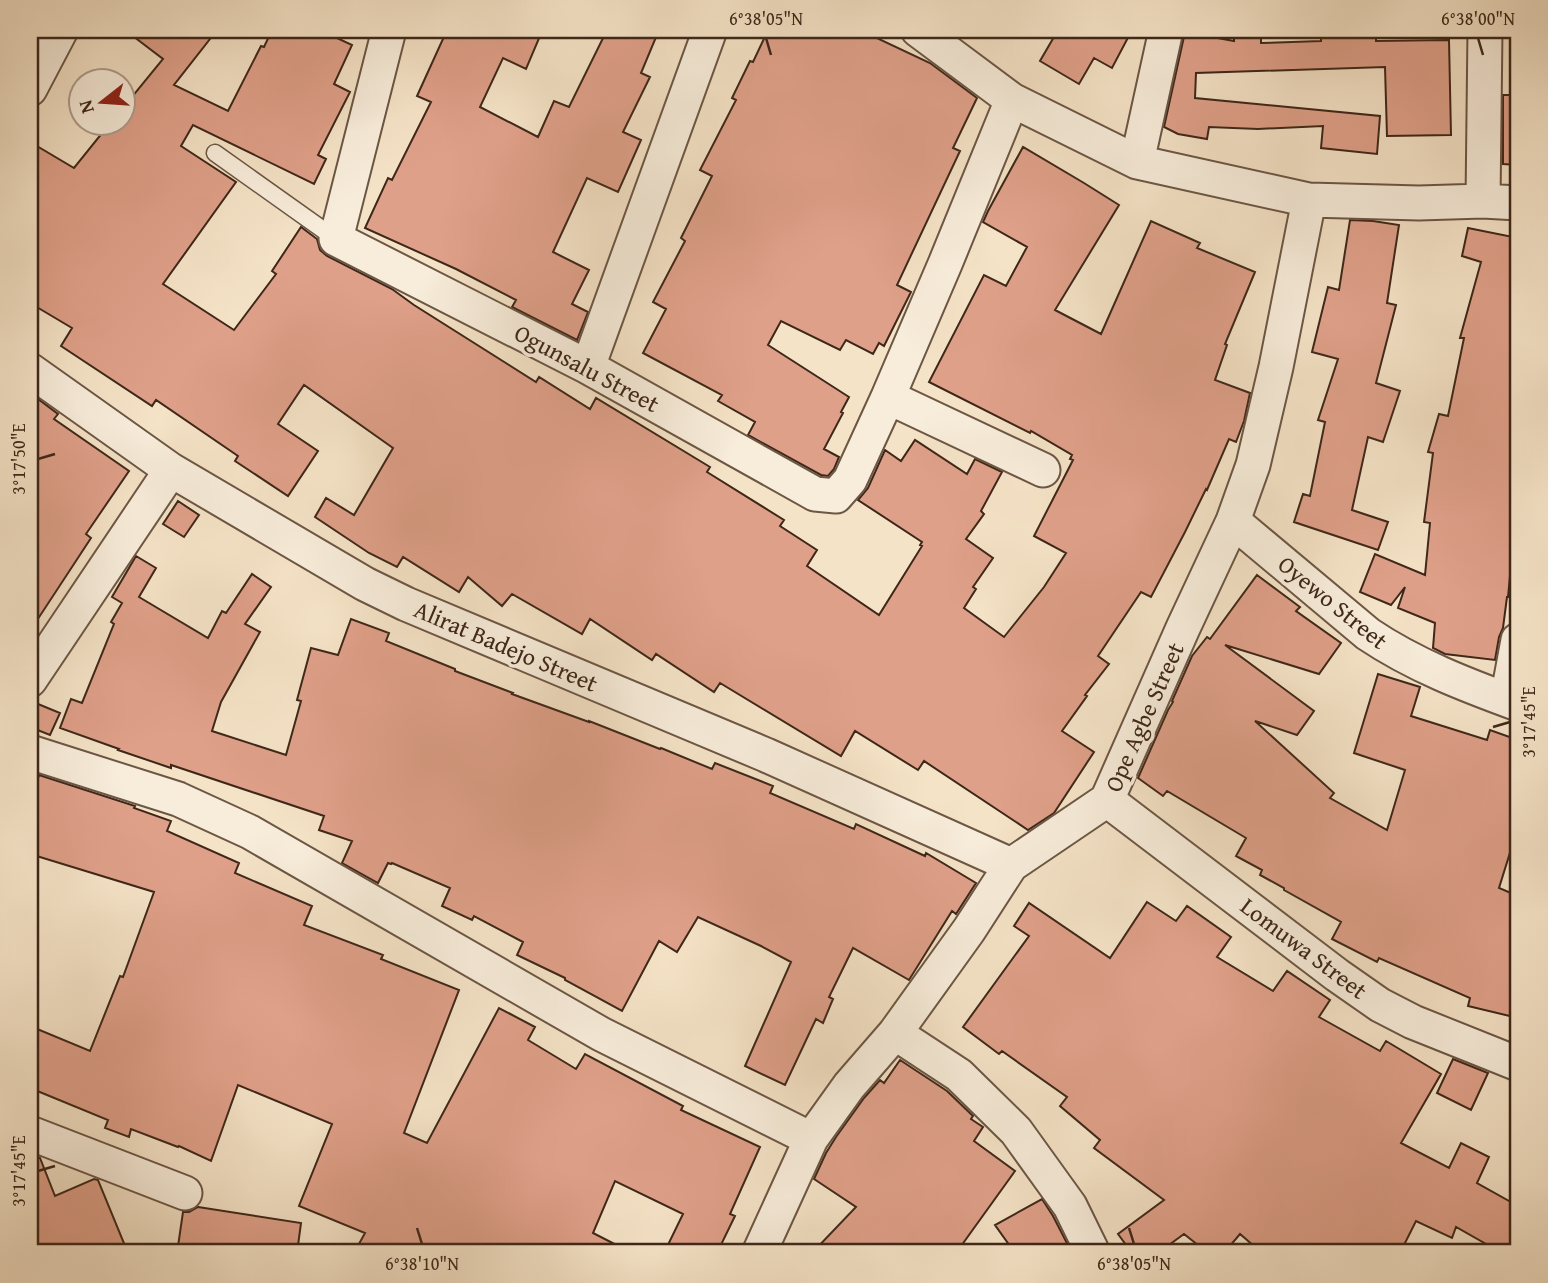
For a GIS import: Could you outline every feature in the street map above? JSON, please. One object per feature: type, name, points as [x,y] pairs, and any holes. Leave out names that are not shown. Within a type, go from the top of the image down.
[{"type":"street","points":[[30,89],[61,30]]},
{"type":"street","points":[[336,239],[389,30]]},
{"type":"street","points":[[588,367],[710,30]]},
{"type":"street","points":[[918,30],[1012,100],[1136,162],[1309,200],[1518,203]]},
{"type":"street","points":[[1136,162],[1166,30]]},
{"type":"street","points":[[1483,201],[1485,30]]},
{"type":"street","points":[[1012,100],[888,397],[1044,470]]},
{"type":"street","name":"Ope Agbe Street","points":[[759,1253],[811,1139],[849,1086],[895,1033],[1012,865],[1107,800],[1233,521],[1253,465],[1309,200]]},
{"type":"street","name":"Ogunsalu Street","points":[[336,239],[588,367],[815,494],[836,496],[850,480],[888,397]]},
{"type":"street","name":"Alirat Badejo Street","points":[[30,370],[172,470],[365,584],[406,604],[766,755],[1012,865]]},
{"type":"street","points":[[30,680],[172,470]]},
{"type":"street","name":"Oyewo Street","points":[[1233,521],[1368,634],[1412,661],[1512,702]]},
{"type":"street","points":[[1512,702],[1518,640]]},
{"type":"street","points":[[30,752],[178,799],[250,832],[601,1034],[811,1139]]},
{"type":"street","name":"Lomuwa Street","points":[[1107,800],[1380,1005],[1413,1022],[1518,1064]]},
{"type":"street","points":[[895,1033],[959,1075],[1016,1131],[1070,1206],[1093,1253]]},
{"type":"street","points":[[30,1133],[185,1194]]},
{"type":"lane","points":[[215,153],[336,239]]},
{"type":"building","points":[[125,30],[217,30],[174,85],[228,111],[272,30],[320,30],[352,45],[334,84],[350,92],[318,155],[326,159],[314,184],[193,125],[181,146],[236,182],[163,284],[234,330],[276,274],[272,271],[301,227],[317,239],[320,250],[327,256],[392,289],[536,382],[539,377],[590,409],[596,398],[710,467],[707,472],[784,520],[780,526],[817,550],[807,566],[879,615],[922,542],[858,500],[868,488],[885,450],[901,461],[915,440],[967,474],[975,459],[1002,472],[981,511],[984,514],[966,539],[993,558],[973,587],[976,589],[964,608],[1004,637],[1044,587],[1066,553],[1034,536],[1073,460],[1070,459],[1072,455],[1031,431],[1030,433],[929,382],[984,275],[1006,286],[1027,247],[983,222],[1023,147],[1119,205],[1055,310],[1101,334],[1151,221],[1200,243],[1197,248],[1255,272],[1225,344],[1227,345],[1215,380],[1250,393],[1244,421],[1236,442],[1229,439],[1207,490],[1151,597],[1141,592],[1098,656],[1109,664],[1062,731],[1094,752],[1054,813],[1028,830],[924,761],[918,770],[855,731],[841,756],[720,683],[714,692],[656,654],[652,660],[590,619],[582,634],[512,594],[502,606],[468,577],[459,592],[403,557],[397,567],[369,553],[315,517],[326,498],[354,515],[393,448],[304,385],[278,424],[318,451],[288,496],[235,461],[238,456],[156,400],[152,406],[61,346],[72,328],[30,303],[30,142],[74,168],[100,136],[136,136],[136,92],[163,59]]},
{"type":"building","points":[[447,30],[527,30],[540,36],[526,69],[503,58],[480,107],[538,137],[554,101],[569,107],[607,30],[659,30],[641,73],[650,77],[623,132],[641,140],[618,192],[587,178],[553,252],[589,270],[572,304],[588,312],[577,340],[512,307],[516,300],[456,269],[365,228],[388,178],[392,180],[431,102],[417,96]]},
{"type":"building","points":[[768,30],[860,30],[930,63],[977,98],[953,148],[960,151],[897,285],[911,292],[884,346],[879,343],[873,354],[846,340],[840,350],[781,321],[768,345],[849,397],[824,449],[839,457],[828,476],[821,475],[748,435],[755,422],[718,401],[722,395],[643,353],[666,309],[653,302],[685,241],[681,238],[712,176],[700,170],[736,100],[732,98]]},
{"type":"building","points":[[1058,30],[1132,30],[1112,68],[1094,58],[1079,84],[1040,61]]},
{"type":"building","points":[[1321,30],[1376,30],[1376,41],[1449,40],[1451,135],[1387,136],[1385,67],[1196,73],[1195,98],[1380,116],[1377,154],[1321,148],[1323,126],[1258,129],[1209,127],[1207,139],[1178,134],[1164,127],[1185,32],[1234,41],[1234,31],[1261,32],[1261,43],[1321,41]]},
{"type":"building","points":[[1503,95],[1518,95],[1518,165],[1503,164]]},
{"type":"building","points":[[1350,220],[1399,225],[1387,303],[1396,305],[1376,383],[1400,391],[1383,442],[1368,437],[1352,510],[1388,522],[1378,550],[1294,522],[1303,494],[1310,496],[1325,422],[1318,420],[1338,359],[1312,352],[1328,287],[1339,290]]},
{"type":"building","points":[[1468,228],[1518,238],[1518,469],[1512,491],[1518,492],[1518,498],[1508,597],[1495,660],[1445,654],[1433,648],[1435,623],[1398,608],[1405,587],[1391,605],[1360,592],[1375,554],[1425,575],[1430,523],[1424,522],[1433,453],[1428,452],[1439,414],[1448,416],[1464,338],[1460,338],[1481,262],[1462,256]]},
{"type":"building","points":[[30,393],[58,414],[54,419],[129,471],[86,534],[91,538],[30,631]]},
{"type":"building","points":[[178,501],[199,515],[184,537],[163,524]]},
{"type":"building","points":[[136,556],[156,568],[139,597],[208,638],[222,611],[226,613],[252,574],[271,587],[245,624],[260,632],[221,702],[212,731],[286,755],[301,701],[297,700],[311,648],[338,655],[351,619],[389,633],[386,641],[512,694],[712,769],[715,763],[773,786],[770,793],[854,829],[856,824],[925,856],[926,853],[976,883],[956,914],[952,911],[909,980],[853,948],[829,997],[833,999],[823,1023],[816,1019],[785,1085],[745,1066],[791,962],[761,946],[698,917],[677,952],[659,941],[622,1011],[565,978],[517,955],[523,942],[474,916],[472,920],[442,906],[450,888],[392,863],[388,863],[378,883],[342,863],[352,841],[319,830],[324,816],[171,765],[171,768],[60,728],[71,699],[82,703],[114,624],[111,622],[122,603],[112,597]]},
{"type":"building","points":[[1257,575],[1300,607],[1296,611],[1341,643],[1319,674],[1225,645],[1314,711],[1297,735],[1255,721],[1334,793],[1330,798],[1387,830],[1405,770],[1354,753],[1378,674],[1420,687],[1411,716],[1487,740],[1490,730],[1518,740],[1518,827],[1499,888],[1518,896],[1518,1018],[1468,1006],[1470,998],[1379,958],[1377,962],[1332,939],[1341,922],[1260,875],[1262,870],[1236,856],[1246,838],[1167,791],[1163,796],[1138,778],[1192,656],[1207,637],[1210,639]]},
{"type":"building","points":[[38,704],[60,713],[50,735],[30,727]]},
{"type":"building","points":[[39,775],[135,806],[134,808],[171,821],[167,831],[239,863],[235,873],[312,906],[304,925],[383,955],[381,959],[459,990],[404,1133],[427,1143],[499,1008],[535,1027],[528,1040],[576,1069],[585,1054],[683,1106],[681,1110],[760,1147],[730,1214],[735,1216],[717,1253],[664,1253],[683,1214],[615,1181],[593,1233],[632,1253],[354,1253],[365,1233],[299,1206],[332,1124],[238,1085],[211,1161],[131,1129],[129,1137],[105,1128],[108,1120],[30,1088],[30,1026],[90,1051],[120,976],[123,977],[154,892],[30,854],[30,805]]},
{"type":"building","points":[[1147,902],[1176,921],[1187,906],[1231,937],[1217,957],[1273,991],[1287,971],[1330,1000],[1319,1017],[1380,1051],[1386,1041],[1441,1074],[1401,1143],[1449,1168],[1461,1143],[1489,1157],[1477,1183],[1518,1206],[1518,1253],[1502,1253],[1456,1227],[1452,1238],[1416,1221],[1400,1253],[1262,1253],[1240,1234],[1224,1253],[1208,1253],[1184,1234],[1158,1253],[1132,1253],[1118,1234],[1164,1200],[1094,1148],[1100,1140],[1060,1106],[1067,1097],[1002,1051],[999,1054],[963,1027],[1029,936],[1014,926],[1029,903],[1110,958]]},
{"type":"building","points":[[1453,1059],[1488,1073],[1471,1110],[1437,1093]]},
{"type":"building","points":[[900,1060],[947,1091],[973,1116],[971,1119],[983,1127],[974,1141],[1015,1171],[956,1253],[812,1253],[856,1207],[814,1179],[826,1153],[864,1098],[880,1080],[884,1083]]},
{"type":"building","points":[[30,1154],[40,1158],[55,1196],[94,1179],[98,1180],[128,1253],[30,1253]]},
{"type":"building","points":[[1042,1199],[1072,1253],[1015,1253],[995,1225]]},
{"type":"building","points":[[198,1207],[301,1223],[297,1253],[177,1253],[183,1212]]}]
